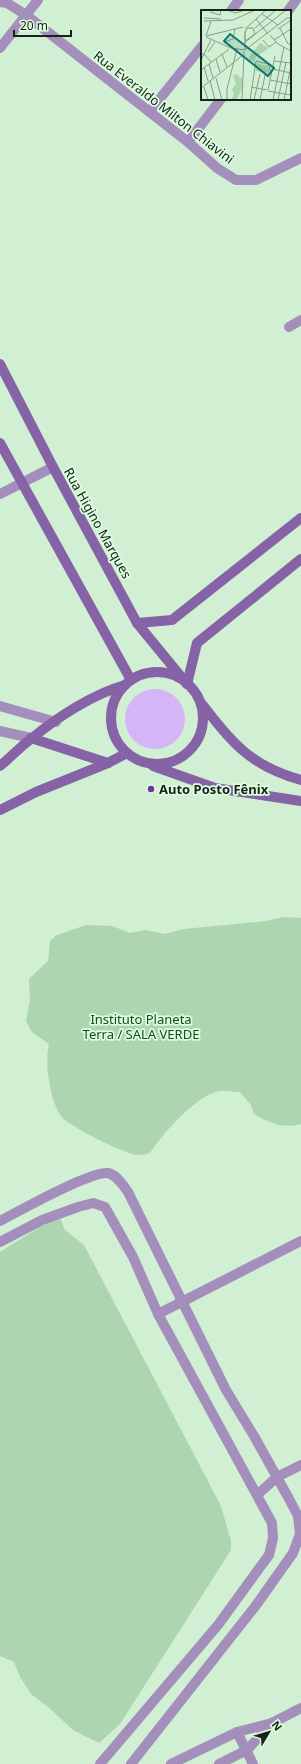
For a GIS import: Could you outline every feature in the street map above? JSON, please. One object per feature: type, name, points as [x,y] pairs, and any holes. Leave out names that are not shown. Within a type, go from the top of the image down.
[{"type":"main road","name":"Rua Higino Marques","points":[[0,364],[53,467],[138,623],[187,684]]},
{"type":"main road","points":[[0,442],[128,683]]},
{"type":"main road","points":[[138,623],[172,620],[301,518]]},
{"type":"main road","points":[[187,684],[197,643],[301,559]]},
{"type":"main road","points":[[0,766],[31,738],[96,696],[128,683],[142,675],[166,673],[177,677],[187,684],[225,734],[239,749],[255,761],[268,768],[301,780]]},
{"type":"main road","points":[[128,683],[118,694],[113,704],[111,720],[114,736],[119,745],[137,760],[215,788],[301,801]]},
{"type":"main road","points":[[148,764],[162,764],[176,761],[188,753],[197,742],[202,728],[203,714],[199,700]]},
{"type":"main road","points":[[31,738],[108,763]]},
{"type":"main road","points":[[0,810],[36,792],[108,763],[127,753]]},
{"type":"street","points":[[0,48],[38,0]]},
{"type":"street","points":[[232,10],[240,0]]},
{"type":"street","points":[[289,10],[296,0]]},
{"type":"street","name":"Rua Everaldo Milton Chiavini","points":[[0,2],[7,3],[26,15],[150,111],[217,168],[236,180],[256,180],[301,158]]},
{"type":"street","points":[[150,111],[201,47]]},
{"type":"street","points":[[188,142],[220,100]]},
{"type":"street","points":[[289,327],[301,320]]},
{"type":"street","points":[[0,494],[53,467]]},
{"type":"street","points":[[0,706],[56,722]]},
{"type":"street","points":[[0,731],[31,738]]},
{"type":"street","points":[[0,1221],[82,1181],[108,1173],[117,1178],[128,1192],[226,1390],[298,1516],[300,1534],[293,1553],[257,1604],[131,1764]]},
{"type":"street","points":[[0,1242],[42,1220],[78,1207],[93,1203],[105,1207],[133,1257],[158,1314],[272,1523],[274,1538],[269,1555],[218,1625],[100,1764]]},
{"type":"street","points":[[158,1314],[301,1241]]},
{"type":"street","points":[[258,1495],[277,1477],[301,1465]]},
{"type":"street","points":[[171,1764],[237,1732],[272,1723],[301,1708]]},
{"type":"street","points":[[219,1764],[247,1750],[272,1723]]},
{"type":"street","points":[[237,1732],[253,1764]]},
{"type":"green space","name":"Instituto Planeta Terra / SALA VERDE","points":[[283,917],[301,918],[301,1124],[288,1126],[276,1124],[254,1114],[251,1105],[240,1092],[218,1091],[207,1096],[188,1109],[162,1136],[150,1153],[138,1155],[122,1150],[98,1139],[75,1127],[62,1117],[54,1102],[49,1082],[47,1061],[49,1044],[32,1032],[26,1021],[30,1000],[29,979],[48,961],[50,941],[55,936],[86,925],[112,926],[130,933],[145,930],[165,934],[184,929],[266,921]]},
{"type":"green space","points":[[59,1215],[65,1230],[84,1245],[221,1506],[231,1541],[231,1550],[120,1724],[99,1743],[73,1730],[31,1694],[20,1677],[14,1662],[0,1656],[0,1252]]},
{"type":"shaded area","points":[[155,689],[172,694],[180,702],[185,719],[180,736],[172,744],[155,749],[138,744],[130,736],[125,719],[130,702],[138,694]]},
{"type":"place","name":"Auto Posto Fênix","points":[[151,789]]}]
